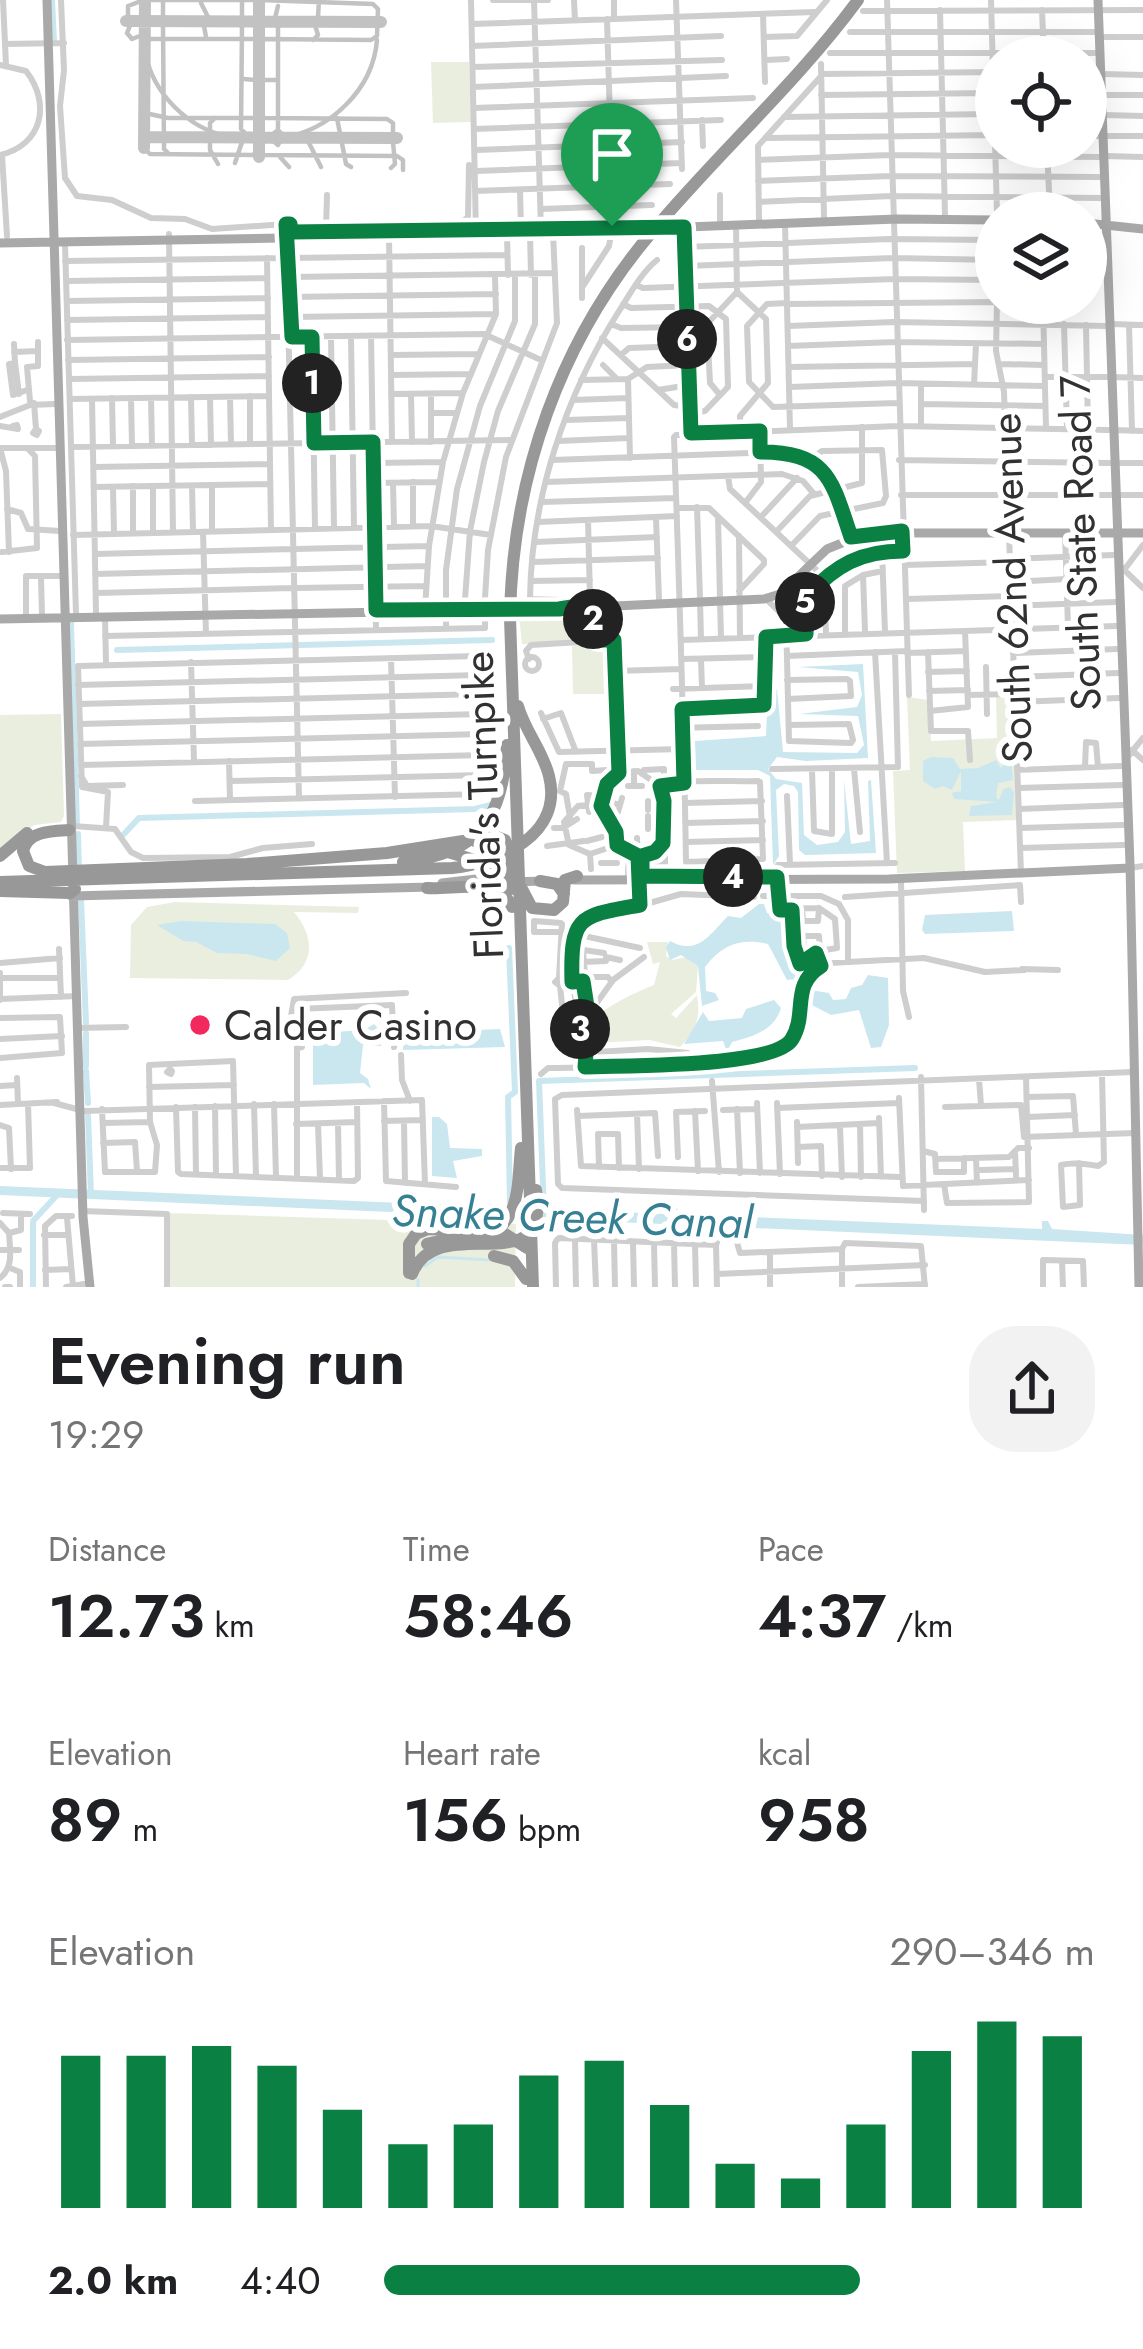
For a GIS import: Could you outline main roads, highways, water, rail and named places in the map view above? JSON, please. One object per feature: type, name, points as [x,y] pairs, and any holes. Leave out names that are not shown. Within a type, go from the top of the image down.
[{"type":"highway","name":"Florida's Turnpike","points":[[532,1284],[519,1215],[522,879],[509,618],[513,555],[535,447],[583,332],[658,214],[858,4]]},
{"type":"highway","name":"Florida's Turnpike","points":[[519,1215],[528,1108],[508,720],[507,575],[514,516],[527,457],[553,383],[580,327],[646,234]]},
{"type":"highway","points":[[290,867],[466,866],[506,854],[524,842],[545,820],[551,791],[547,768],[520,713],[513,680]]},
{"type":"highway","points":[[290,867],[460,842],[476,834],[494,812],[505,779],[508,720]]},
{"type":"highway","points":[[0,883],[27,893],[69,889],[88,874],[407,862],[437,857],[470,841],[494,812]]},
{"type":"highway","points":[[0,856],[31,830],[68,828]]},
{"type":"highway","points":[[68,828],[32,836],[23,854],[34,869],[69,889]]},
{"type":"highway","points":[[88,874],[425,865],[450,857],[483,836],[495,835],[509,851],[521,994]]},
{"type":"highway","points":[[338,865],[432,852],[466,856],[502,878],[523,911],[529,945],[521,994]]},
{"type":"highway","points":[[290,867],[402,856]]},
{"type":"highway","points":[[522,879],[559,886],[575,880],[557,909],[533,909],[525,899],[522,879]]},
{"type":"highway","points":[[0,883],[69,889]]},
{"type":"highway","points":[[427,888],[495,888],[512,907]]},
{"type":"highway","points":[[519,1215],[536,1226],[530,1237],[506,1250],[435,1248],[419,1258],[412,1280],[414,1257],[426,1244],[476,1238],[519,1215]]},
{"type":"highway","points":[[412,1280],[407,1253],[416,1234],[431,1228],[502,1232],[519,1239],[531,1253],[532,1284]]},
{"type":"highway","points":[[412,1280],[433,1254],[480,1255],[510,1258],[532,1284]]},
{"type":"main road","points":[[45,0],[53,238],[61,322],[69,889],[78,1069],[77,1210],[84,1259],[80,1286]]},
{"type":"main road","name":"South State Road 7","points":[[1097,5],[1098,34]]},
{"type":"main road","points":[[916,219],[945,216]]},
{"type":"main road","points":[[2,239],[538,230],[581,241],[612,228],[975,217]]},
{"type":"main road","points":[[684,225],[736,231],[824,218],[975,218]]},
{"type":"main road","points":[[736,231],[759,221]]},
{"type":"main road","points":[[1107,223],[1143,226]]},
{"type":"main road","points":[[288,231],[389,236],[433,230],[507,234],[538,230]]},
{"type":"main road","points":[[53,238],[54,402],[61,447]]},
{"type":"main road","name":"South State Road 7","points":[[1107,294],[1113,495],[1121,567],[1116,626],[1127,866]]},
{"type":"main road","points":[[50,296],[61,322]]},
{"type":"main road","points":[[11,618],[720,599],[774,594],[808,563],[851,536],[902,529],[1143,530]]},
{"type":"main road","points":[[1008,529],[1115,530]]},
{"type":"main road","points":[[62,530],[60,576],[66,616]]},
{"type":"main road","points":[[739,596],[770,600],[808,563]]},
{"type":"main road","name":"South State Road 7","points":[[1121,567],[1117,601],[1127,866]]},
{"type":"main road","points":[[591,603],[679,600]]},
{"type":"main road","points":[[11,618],[66,616]]},
{"type":"main road","points":[[575,880],[1021,877],[1127,866],[1137,1287]]},
{"type":"main road","points":[[69,889],[140,893],[427,888],[522,879]]},
{"type":"main road","points":[[266,890],[522,879]]},
{"type":"water","points":[[863,664],[868,758],[806,761],[777,757],[768,769],[776,779],[802,783],[804,835],[817,845],[838,842],[845,832],[844,780],[851,844],[870,841],[871,780],[876,853],[805,855],[799,850],[798,792],[784,784],[776,790],[779,856],[773,865],[770,776],[758,770],[696,770],[695,741],[766,736],[768,690],[777,689],[783,752],[857,753],[864,745],[858,716],[799,714],[857,707],[862,695],[858,672],[798,667]]},
{"type":"water","points":[[1011,756],[1013,780],[998,783],[996,797],[999,800],[1003,789],[1010,787],[1012,815],[969,816],[971,806],[997,802],[954,799],[952,793],[961,791],[961,771],[952,790],[935,789],[923,781],[923,761],[931,757],[953,758],[960,769],[996,760],[1001,768]]},
{"type":"water","points":[[764,904],[767,913],[783,916],[784,948],[797,979],[787,980],[768,944],[733,945],[705,967],[706,991],[719,1000],[702,1006],[698,966],[681,955],[670,960],[666,947],[670,941],[696,945],[728,916],[741,918]]},
{"type":"water","points":[[1012,911],[1014,931],[925,934],[922,930],[925,915]]},
{"type":"water","points":[[181,921],[275,924],[287,933],[290,948],[276,961],[217,953],[157,925]]},
{"type":"water","points":[[868,975],[888,978],[889,1025],[881,1047],[871,1048],[859,1010],[831,1015],[805,998],[810,990],[829,993],[833,1000],[846,999],[851,988],[862,985]]},
{"type":"water","points":[[774,1000],[781,1008],[774,1022],[732,1042],[727,1052],[723,1041],[684,1044],[703,1012],[709,1021],[742,1018],[746,1009]]},
{"type":"water","points":[[374,1024],[380,1030],[381,1046],[363,1045],[360,1073],[371,1089],[364,1083],[313,1085],[313,1044],[320,1033],[364,1030]]},
{"type":"water","points":[[500,1029],[505,1047],[403,1050],[404,1033]]},
{"type":"water","points":[[432,1117],[447,1124],[450,1148],[482,1149],[482,1156],[453,1161],[457,1178],[432,1176]]},
{"type":"water","name":"Snake Creek Canal","points":[[0,1186],[668,1214],[677,1208],[680,1214],[1042,1229],[1042,1221],[1048,1221],[1052,1229],[1143,1235],[1143,1245],[0,1195]]},
{"type":"waterway","points":[[52,0],[54,41]]},
{"type":"waterway","points":[[71,623],[77,825]]},
{"type":"waterway","points":[[117,650],[492,640]]},
{"type":"waterway","points":[[124,834],[139,818],[475,809],[495,804]]},
{"type":"waterway","points":[[78,834],[79,872]]},
{"type":"waterway","points":[[81,899],[86,1023]]},
{"type":"waterway","points":[[509,948],[515,1092],[508,1097],[510,1202]]},
{"type":"waterway","points":[[86,1033],[86,1066]]},
{"type":"waterway","points":[[544,1212],[539,1081],[915,1068]]},
{"type":"waterway","points":[[86,1071],[88,1103]]},
{"type":"waterway","points":[[88,1115],[91,1195]]},
{"type":"waterway","points":[[33,1287],[33,1221],[58,1194]]},
{"type":"waterway","points":[[425,1266],[438,1257],[490,1260]]},
{"type":"waterway","points":[[418,1280],[418,1287]]},
{"type":"place","name":"Calder Casino","points":[[200,1025]]}]
